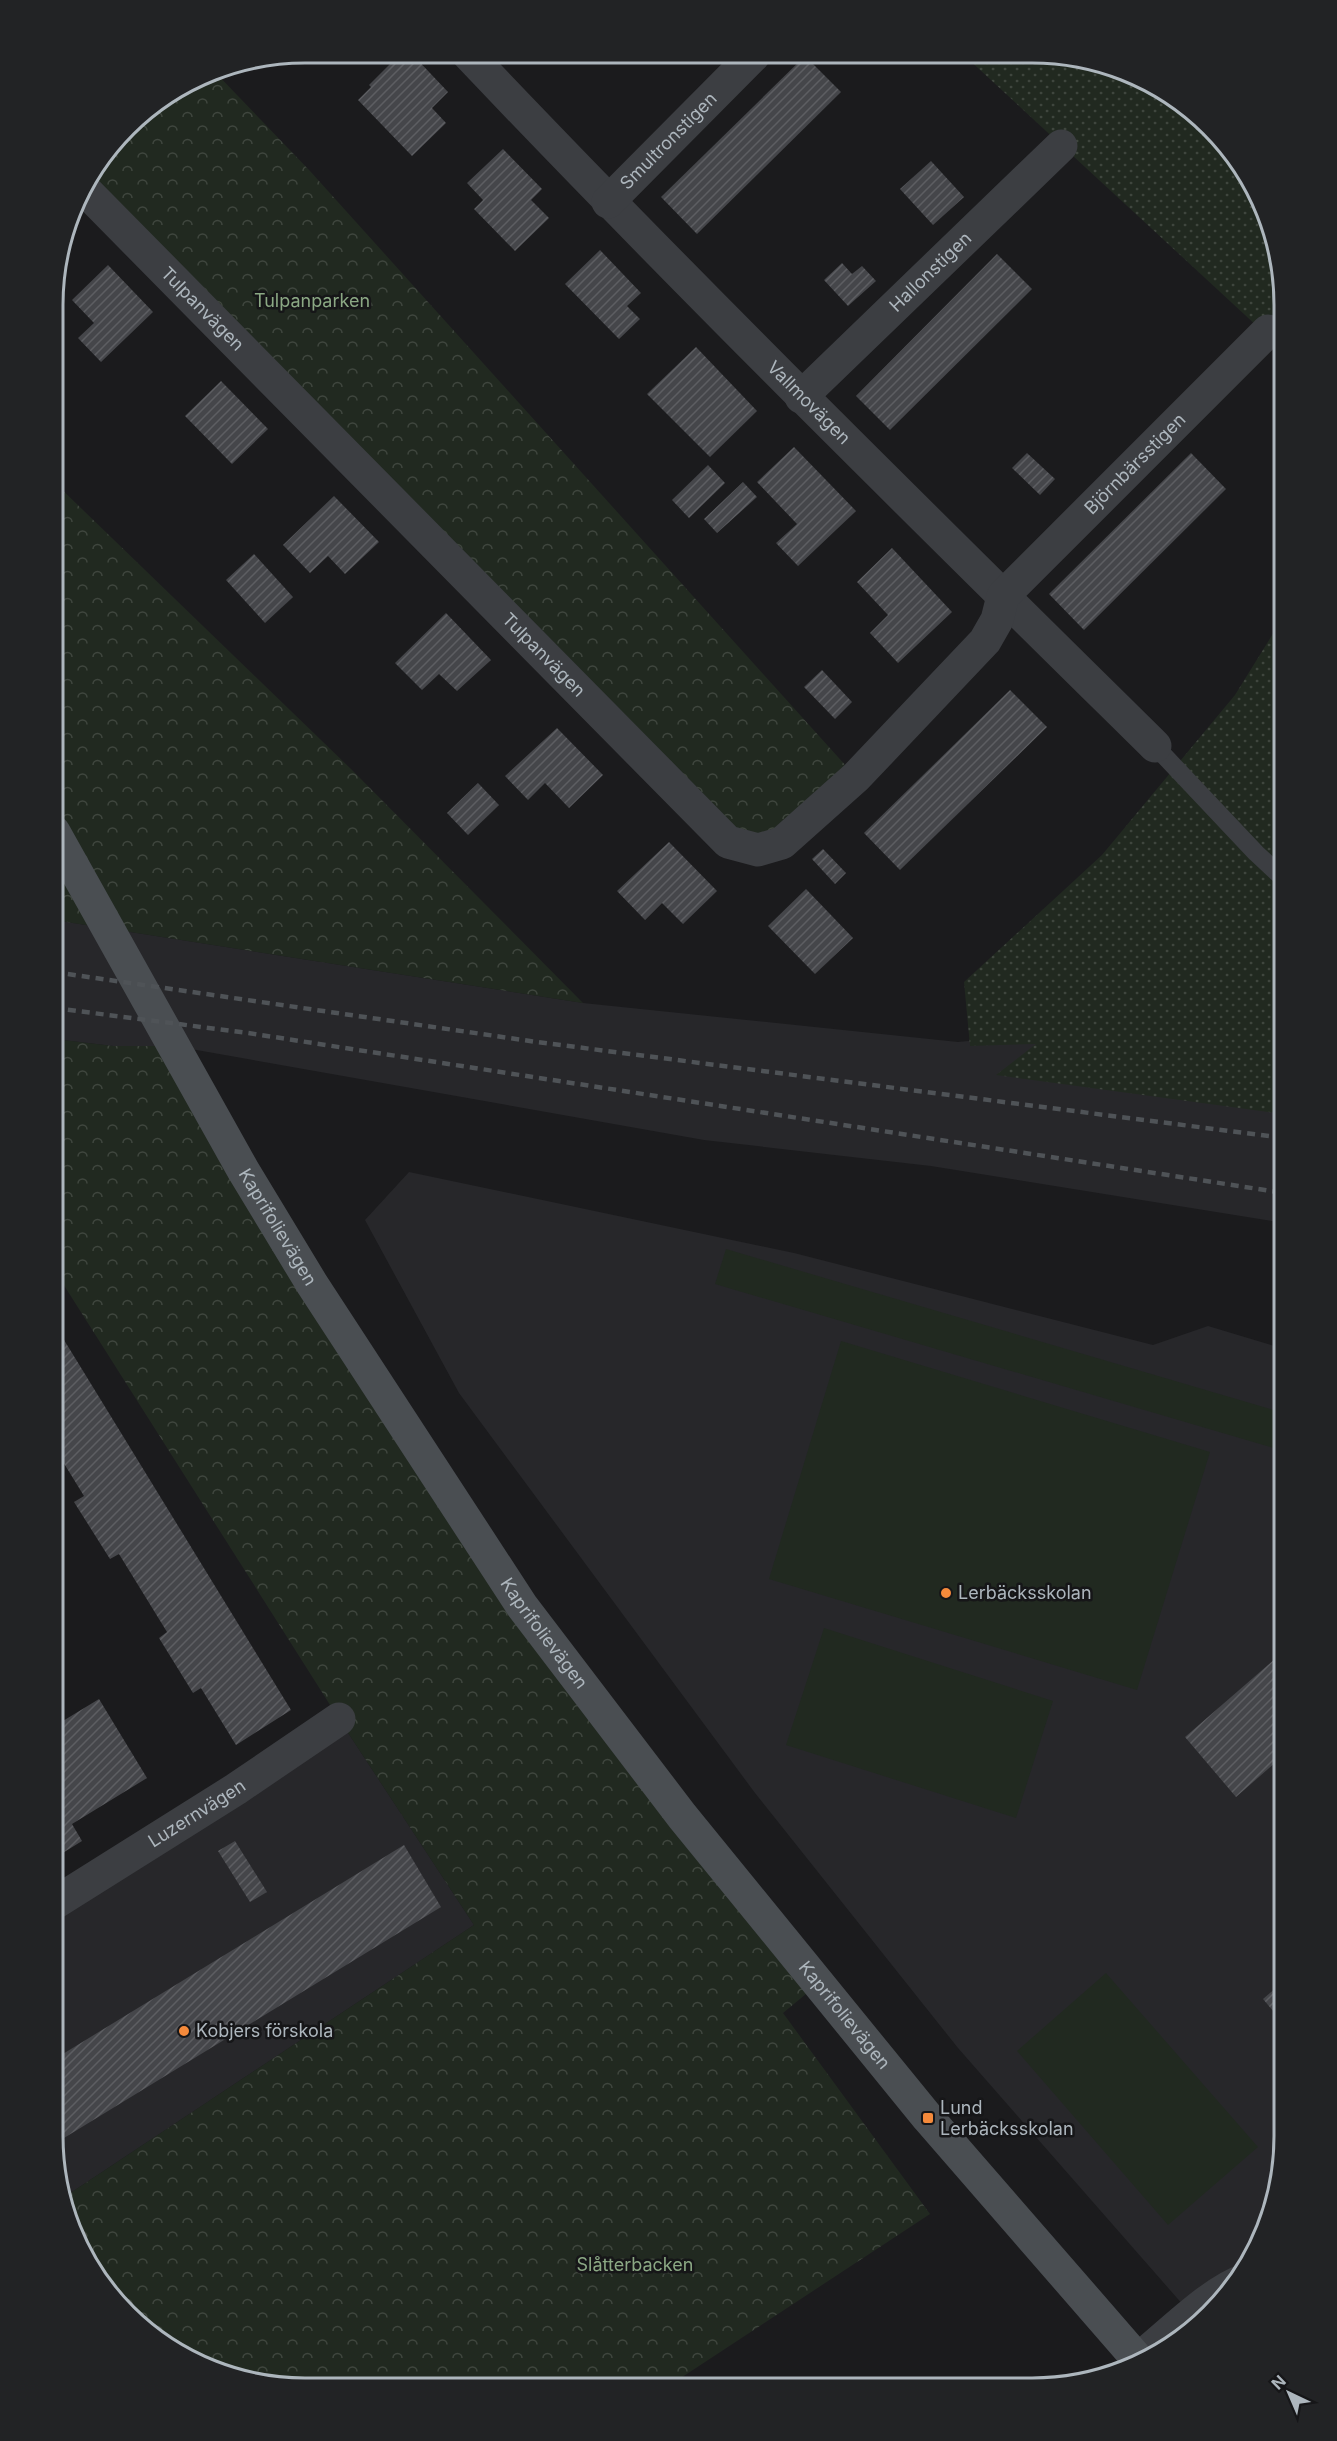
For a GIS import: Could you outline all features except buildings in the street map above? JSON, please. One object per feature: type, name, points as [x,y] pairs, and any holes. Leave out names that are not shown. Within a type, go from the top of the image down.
[{"type":"main road","name":"Kaprifolievägen","points":[[63,848],[243,1170],[312,1284],[522,1606],[682,1816],[826,1993],[951,2145],[1134,2355]]},
{"type":"street","name":"Vallmovägen","points":[[475,63],[801,397],[1155,746]]},
{"type":"street","name":"Smultronstigen","points":[[608,202],[746,63]]},
{"type":"street","name":"Hallonstigen","points":[[801,397],[1061,146]]},
{"type":"street","name":"Tulpanvägen","points":[[90,195],[729,842],[758,850],[782,843],[856,777],[985,641],[997,620],[1003,596]]},
{"type":"street","name":"Björnbärsstigen","points":[[1003,596],[1268,332]]},
{"type":"street","name":"Luzernvägen","points":[[63,1898],[236,1789],[339,1719]]},
{"type":"lane","points":[[1155,746],[1274,870]]},
{"type":"lane","points":[[1146,2350],[1210,2289],[1228,2277]]},
{"type":"shaded area","points":[[63,921],[583,1003],[958,1042],[1085,1030],[1274,1053],[1274,1221],[931,1166],[704,1140],[174,1046],[113,1046],[63,1040]]},
{"type":"shaded area","name":"Lerbäcksskolan","points":[[409,1172],[794,1253],[1153,1345],[1208,1326],[1274,1346],[1274,2136],[1272,2167],[1261,2214],[1242,2257],[1224,2283],[1193,2316],[958,2048],[755,1793],[459,1393],[365,1220]]},
{"type":"shaded area","name":"Kobjers förskola","points":[[339,1719],[474,1925],[70,2193],[65,2167],[63,2136],[63,1898]]},
{"type":"green space","points":[[972,63],[1048,64],[1094,71],[1124,81],[1153,95],[1203,134],[1242,184],[1261,227],[1272,274],[1274,342]]},
{"type":"green space","name":"Tulpanparken","points":[[221,78],[310,171],[856,777],[758,850],[90,195],[123,146],[158,113],[184,95]]},
{"type":"green space","points":[[63,491],[351,769],[583,1003],[63,921]]},
{"type":"green space","points":[[1274,632],[1274,1113],[996,1075],[1036,1044],[970,1046],[964,982],[1102,855],[1235,695]]},
{"type":"green space","name":"Slåtterbacken","points":[[63,1040],[113,1046],[174,1046],[476,1536],[818,1984],[783,2013],[930,2214],[681,2378],[305,2378],[274,2376],[243,2370],[213,2360],[184,2346],[146,2318],[123,2295],[95,2257],[81,2228],[70,2193],[474,1925],[339,1719],[63,1284]]},
{"type":"green space","points":[[726,1249],[1274,1410],[1274,1448],[715,1284]]},
{"type":"green space","points":[[841,1341],[1210,1452],[1137,1690],[769,1579]]},
{"type":"green space","points":[[824,1628],[1053,1701],[1016,1818],[786,1745]]},
{"type":"green space","points":[[1106,1973],[1258,2147],[1168,2225],[1017,2051]]},
{"type":"railway","points":[[63,973],[537,1042],[1274,1137]]},
{"type":"railway","points":[[63,1009],[248,1033],[1274,1191]]},
{"type":"place","name":"Lerbäcksskolan","points":[[946,1593]]},
{"type":"place","name":"Kobjers förskola","points":[[184,2031]]},
{"type":"place","name":"Lund Lerbäcksskolan","points":[[928,2118]]}]
